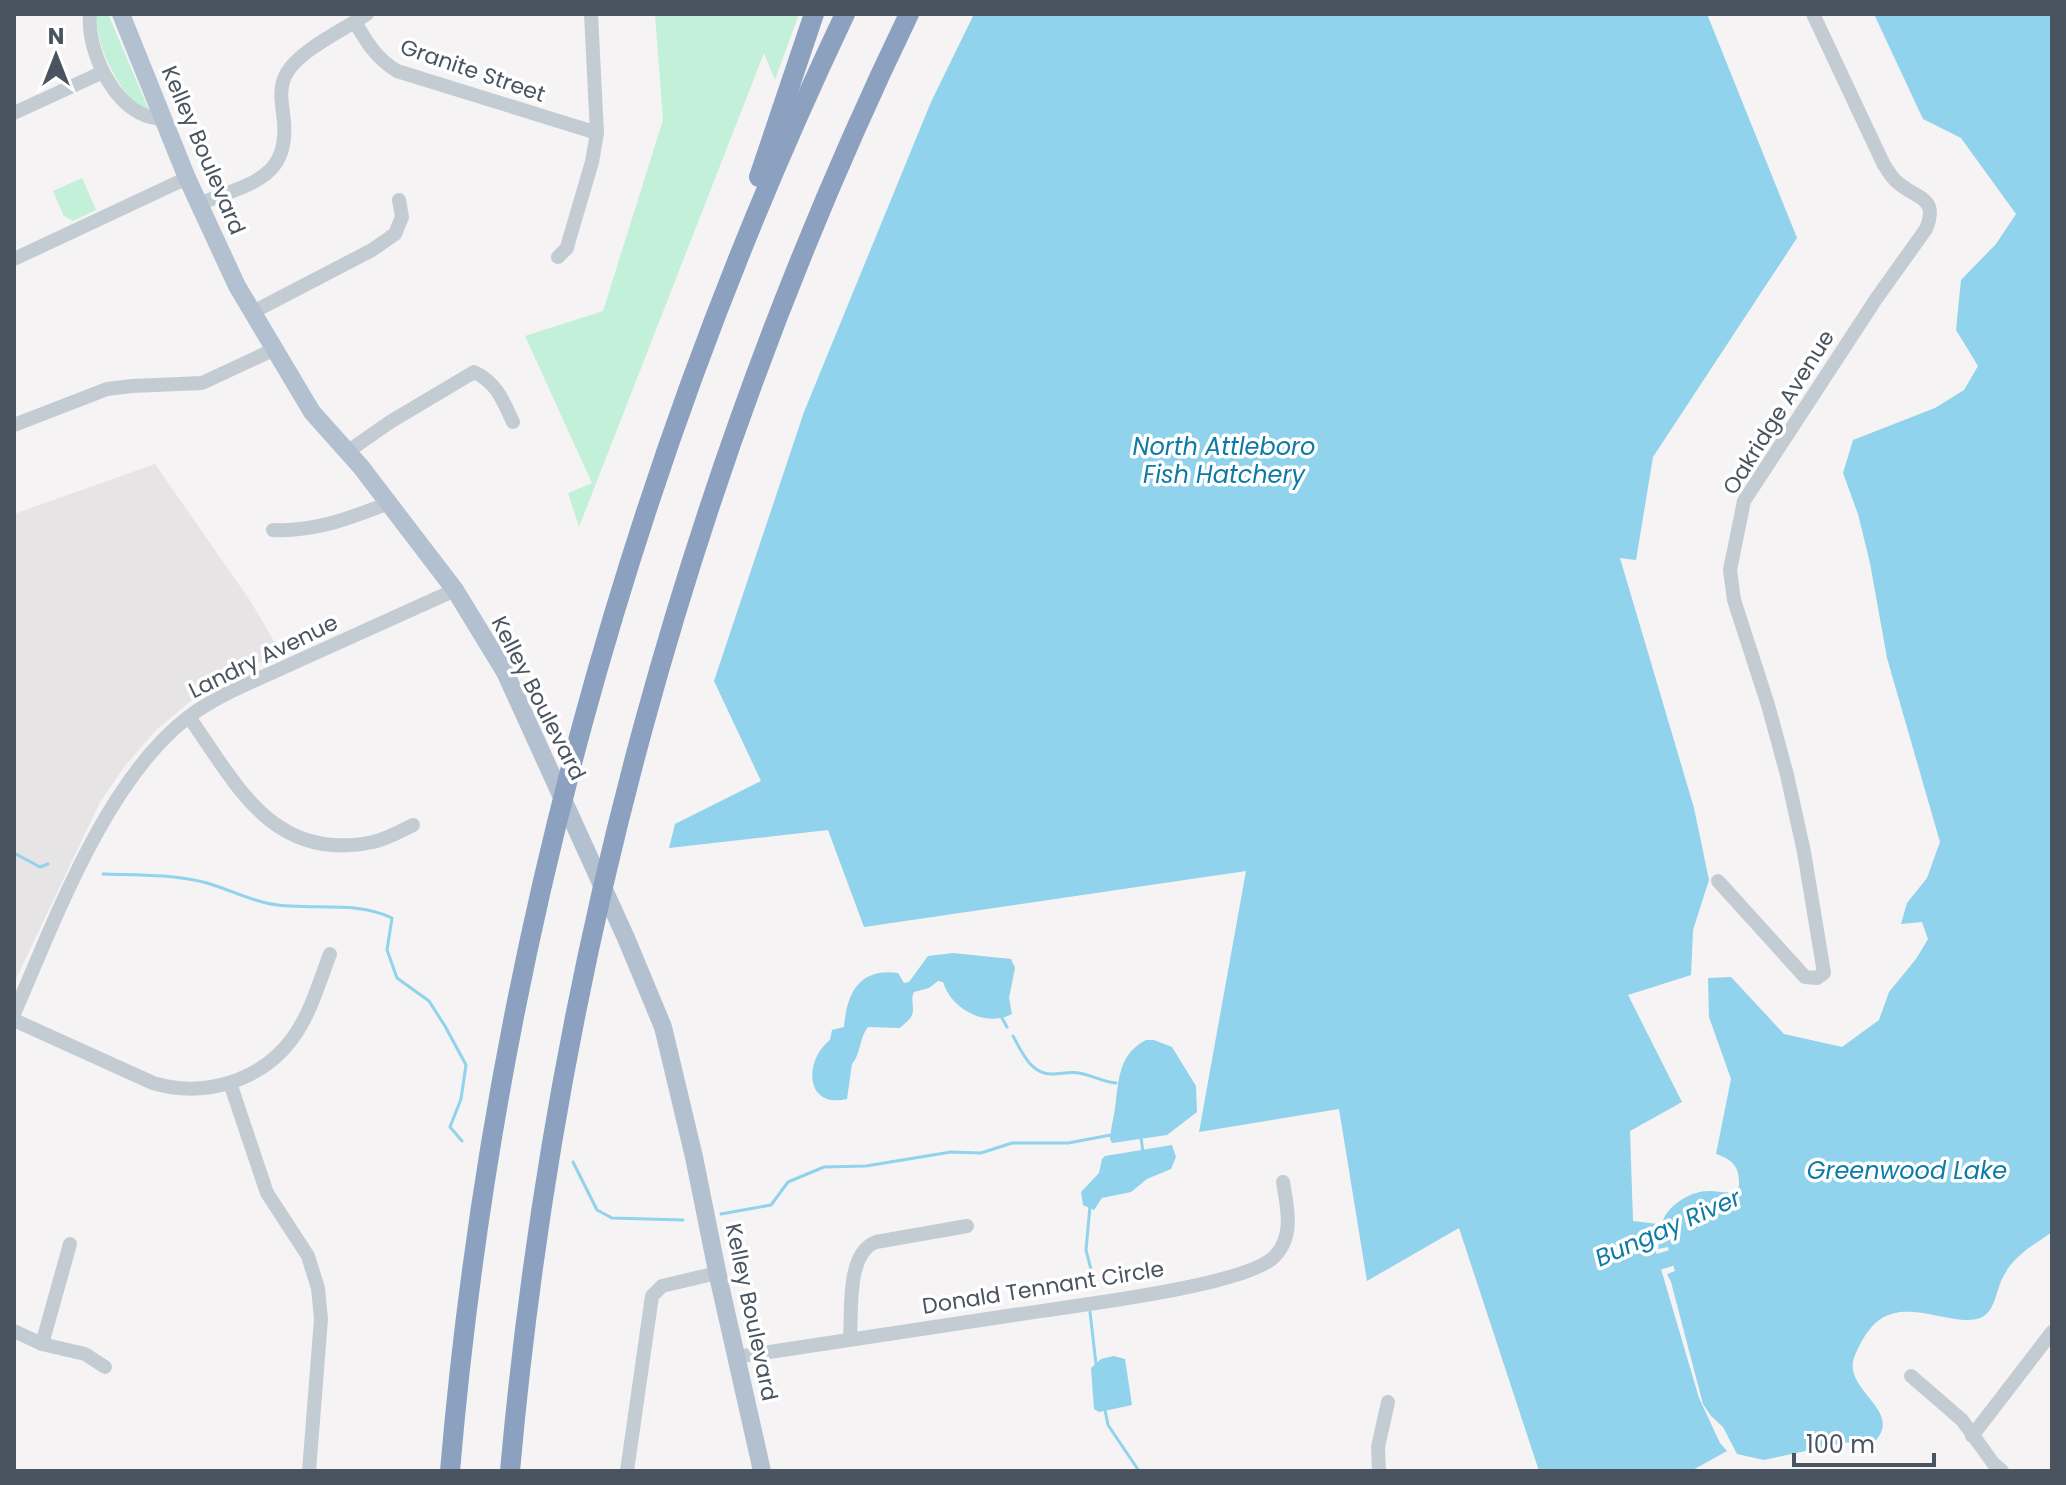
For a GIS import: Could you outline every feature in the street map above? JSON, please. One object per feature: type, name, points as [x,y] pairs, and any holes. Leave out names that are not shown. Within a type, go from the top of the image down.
[{"type":"highway","points":[[450,1471],[464,1331],[484,1186],[534,921],[574,757],[610,627],[661,466],[707,338],[814,14]]},
{"type":"highway","points":[[707,338],[774,172],[845,14]]},
{"type":"highway","points":[[510,1471],[528,1301],[559,1101],[599,900],[640,739],[697,545],[756,376],[831,189],[909,14]]},
{"type":"main road","name":"Kelley Boulevard","points":[[121,14],[212,236],[251,313],[312,412],[389,503],[455,590],[505,672],[626,938],[663,1027],[762,1471]]},
{"type":"street","points":[[90,14],[91,34],[103,72],[114,92],[142,115],[164,118]]},
{"type":"street","points":[[558,257],[567,248],[592,162],[597,133],[591,14]]},
{"type":"street","name":"Oakridge Avenue","points":[[1718,881],[1805,977],[1817,978],[1824,973],[1791,790],[1734,600],[1730,570],[1744,501],[1930,219],[1925,199],[1895,181],[1884,165],[1813,14]]},
{"type":"street","points":[[199,204],[272,170],[284,147],[281,94],[287,71],[304,55],[361,18]]},
{"type":"street","name":"Granite Street","points":[[361,18],[380,60],[397,71],[597,133]]},
{"type":"street","points":[[14,113],[103,72]]},
{"type":"street","points":[[14,259],[187,178]]},
{"type":"street","points":[[251,313],[372,250],[395,234],[402,217],[399,200]]},
{"type":"street","points":[[14,425],[107,389],[202,383],[273,350]]},
{"type":"street","points":[[347,452],[390,422],[474,372],[486,377],[500,392],[513,422]]},
{"type":"street","points":[[273,530],[316,528],[341,522],[389,503]]},
{"type":"street","name":"Landry Avenue","points":[[14,1017],[66,896],[113,805],[135,773],[168,735],[189,717],[240,688],[455,590]]},
{"type":"street","points":[[189,717],[238,789],[267,820],[283,829],[326,845],[351,845],[377,842],[413,825]]},
{"type":"street","points":[[14,1017],[139,1078],[166,1087],[207,1088],[230,1083],[260,1069],[292,1039],[307,1012],[330,954]]},
{"type":"street","points":[[230,1083],[267,1193],[308,1256],[318,1288],[321,1319],[309,1471]]},
{"type":"street","name":"Donald Tennant Circle","points":[[736,1357],[1131,1297],[1246,1272],[1275,1256],[1285,1241],[1288,1212],[1283,1182]]},
{"type":"street","points":[[850,1339],[855,1267],[863,1249],[876,1242],[967,1226]]},
{"type":"street","points":[[42,1344],[70,1244]]},
{"type":"street","points":[[627,1471],[652,1296],[662,1286],[717,1273]]},
{"type":"street","points":[[14,1331],[42,1344],[85,1354],[105,1367]]},
{"type":"street","points":[[1972,1436],[2052,1332]]},
{"type":"street","points":[[1911,1376],[1962,1420],[1997,1467],[1977,1471]]},
{"type":"street","points":[[1379,1471],[1378,1447],[1388,1402]]},
{"type":"shaded area","points":[[155,464],[251,602],[281,653],[234,674],[192,700],[156,730],[125,766],[100,802],[14,983],[14,514]]},
{"type":"green space","points":[[96,14],[108,14],[149,110],[138,108],[115,76],[100,41]]},
{"type":"green space","points":[[655,14],[799,14],[775,80],[764,53],[579,527],[568,493],[592,483],[525,336],[603,311],[663,120]]},
{"type":"green space","points":[[82,178],[96,210],[73,221],[64,216],[53,191]]},
{"type":"water","name":"North Attleboro Fish Hatchery","points":[[974,14],[1707,14],[1797,238],[1653,457],[1636,560],[1620,558],[1694,808],[1709,880],[1693,930],[1691,975],[1628,995],[1682,1102],[1630,1131],[1633,1221],[1658,1224],[1656,1252],[1699,1398],[1720,1443],[1727,1451],[1691,1471],[1539,1471],[1459,1228],[1367,1281],[1339,1109],[1199,1132],[1246,871],[864,927],[828,830],[669,848],[675,824],[761,781],[714,681],[804,412],[931,102]]},
{"type":"water","name":"Greenwood Lake","points":[[1874,14],[2052,14],[2052,1232],[2013,1263],[2003,1277],[1989,1311],[1980,1318],[1962,1320],[1901,1312],[1880,1319],[1871,1327],[1855,1355],[1853,1367],[1862,1389],[1882,1418],[1882,1429],[1876,1440],[1842,1443],[1764,1460],[1737,1454],[1723,1427],[1703,1404],[1667,1274],[1675,1271],[1668,1247],[1658,1249],[1664,1218],[1677,1203],[1697,1193],[1729,1192],[1739,1186],[1735,1166],[1716,1154],[1731,1079],[1709,1017],[1708,978],[1731,977],[1784,1034],[1842,1047],[1879,1020],[1889,992],[1928,939],[1922,922],[1901,924],[1907,903],[1927,878],[1940,842],[1887,658],[1870,563],[1858,514],[1843,473],[1853,440],[1935,408],[1964,390],[1978,366],[1956,330],[1961,280],[1996,244],[2016,214],[1961,138],[1923,119]]},
{"type":"water","points":[[953,953],[1011,959],[1015,968],[1009,998],[1012,1014],[991,1019],[971,1013],[961,1008],[947,992],[943,982],[938,981],[929,988],[914,992],[912,1015],[900,1028],[868,1027],[852,1064],[847,1099],[823,1097],[813,1081],[816,1059],[830,1040],[832,1030],[844,1027],[848,1004],[858,985],[885,972],[898,973],[904,983],[909,982],[928,956]]},
{"type":"water","points":[[1146,1040],[1172,1047],[1196,1086],[1197,1112],[1167,1135],[1112,1143],[1118,1082],[1123,1066],[1131,1051]]},
{"type":"water","points":[[1172,1145],[1176,1157],[1171,1169],[1147,1179],[1131,1192],[1102,1198],[1094,1210],[1083,1205],[1081,1192],[1099,1173],[1105,1156]]},
{"type":"water","points":[[1114,1356],[1125,1359],[1132,1405],[1099,1412],[1094,1409],[1091,1368],[1101,1359]]},
{"type":"waterway","points":[[14,853],[40,867],[48,864]]},
{"type":"waterway","points":[[103,874],[181,878],[207,883],[271,904],[363,909],[392,918],[387,950],[397,978],[429,1001],[466,1065],[461,1099],[450,1127],[462,1141]]},
{"type":"waterway","points":[[1002,1018],[1007,1027]]},
{"type":"waterway","points":[[1013,1036],[1028,1061],[1039,1071],[1053,1074],[1076,1072],[1116,1083]]},
{"type":"waterway","points":[[721,1214],[771,1205],[788,1182],[824,1167],[866,1166],[951,1152],[981,1153],[1012,1143],[1068,1143],[1111,1135]]},
{"type":"waterway","points":[[1141,1137],[1143,1153]]},
{"type":"waterway","points":[[573,1162],[597,1210],[612,1218],[683,1220]]},
{"type":"waterway","points":[[1090,1206],[1086,1250],[1096,1289]]},
{"type":"waterway","name":"Bungay River","points":[[1638,1268],[1671,1258]]},
{"type":"waterway","points":[[1090,1312],[1096,1364]]},
{"type":"waterway","points":[[1105,1410],[1108,1425],[1139,1471]]}]
